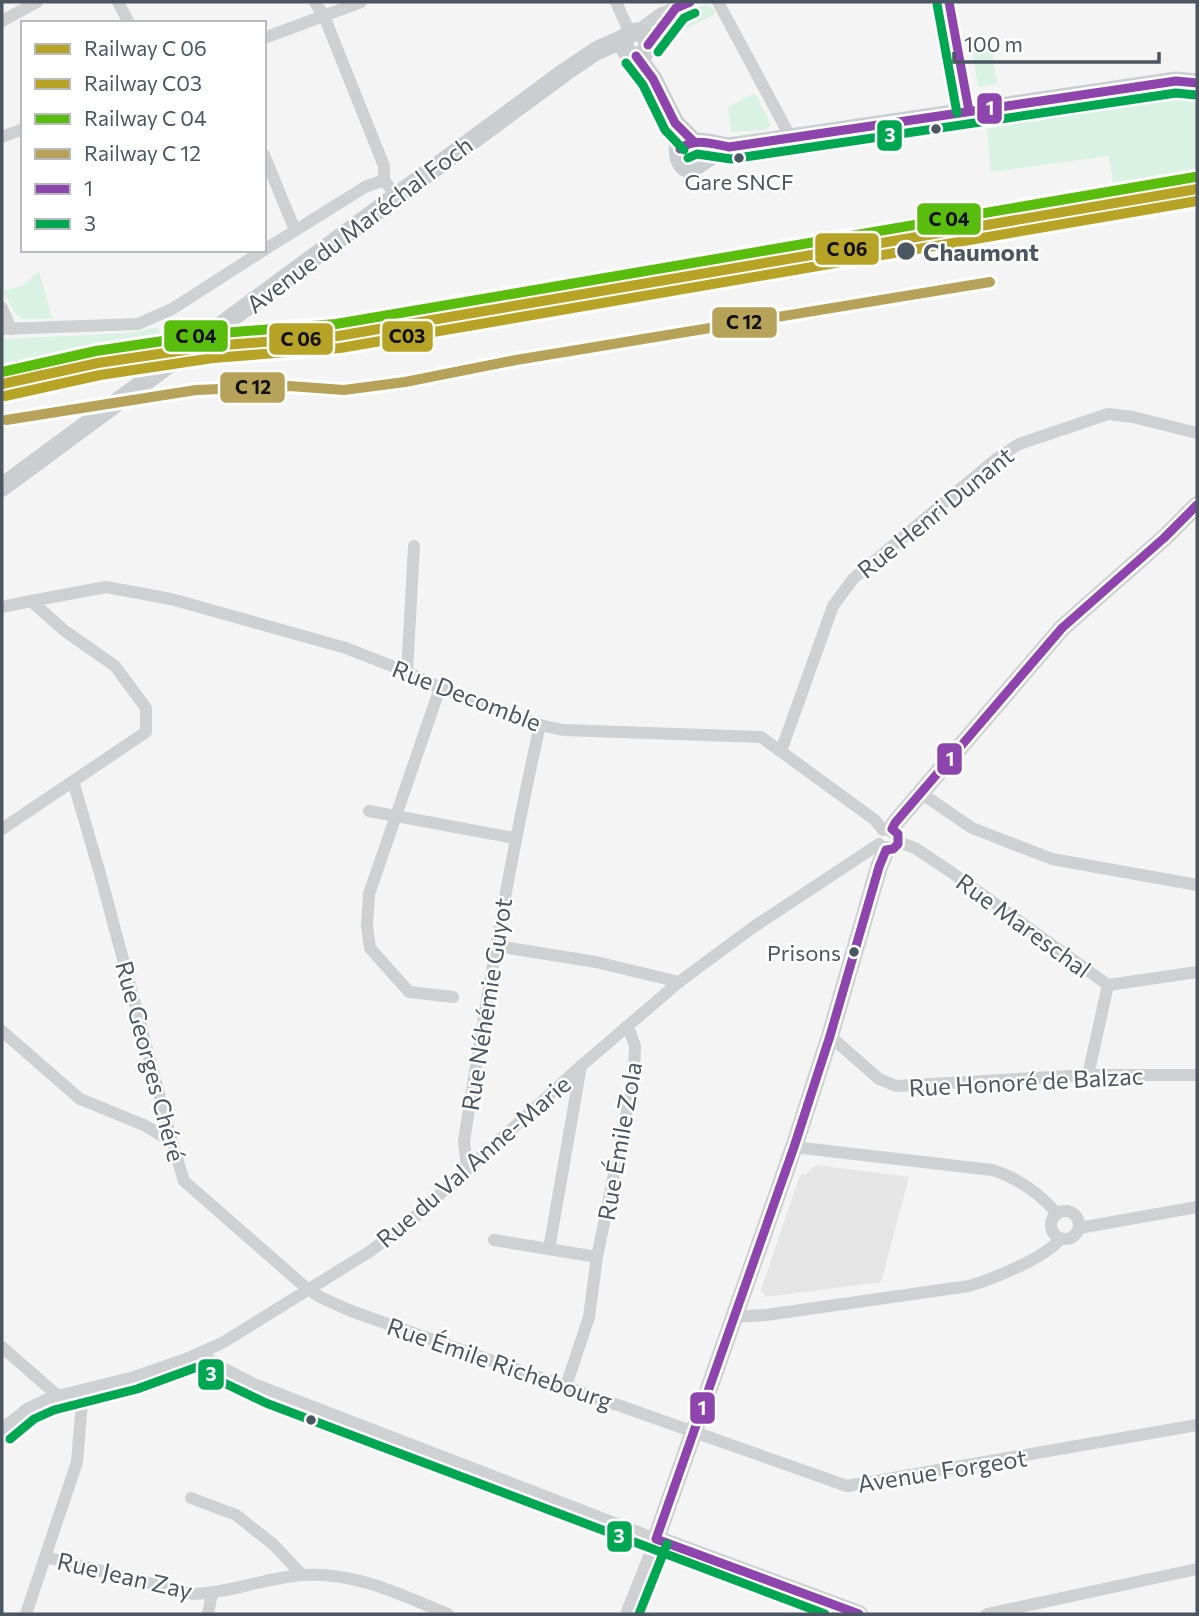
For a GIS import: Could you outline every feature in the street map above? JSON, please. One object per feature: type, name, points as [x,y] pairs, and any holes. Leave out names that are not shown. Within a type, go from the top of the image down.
[{"type":"main road","name":"Avenue du Maréchal Foch","points":[[2,487],[390,188],[596,51],[636,44]]},
{"type":"main road","points":[[636,44],[675,123],[694,148],[729,147],[1176,81],[1196,83]]},
{"type":"street","points":[[2,21],[37,2]]},
{"type":"street","points":[[118,2],[128,21]]},
{"type":"street","points":[[266,249],[365,187],[390,188],[384,166],[324,16],[315,2]]},
{"type":"street","points":[[266,36],[361,2]]},
{"type":"street","points":[[616,2],[636,44]]},
{"type":"street","name":"Avenue du Maréchal Foch","points":[[636,44],[676,8],[690,2]]},
{"type":"street","points":[[718,2],[791,138]]},
{"type":"street","points":[[949,2],[969,111]]},
{"type":"street","points":[[2,137],[21,130]]},
{"type":"street","points":[[266,160],[295,230]]},
{"type":"street","points":[[2,308],[6,329],[138,324],[172,309],[261,252]]},
{"type":"street","name":"Rue Henri Dunant","points":[[781,751],[833,606],[853,579],[1005,452],[1019,444],[1108,414],[1133,416],[1197,433]]},
{"type":"street","points":[[626,1614],[656,1539],[794,1147],[895,822],[1062,628],[1164,538],[1197,505]]},
{"type":"street","points":[[407,672],[414,546]]},
{"type":"street","name":"Rue Decomble","points":[[2,607],[94,587],[133,590],[346,648],[440,688],[540,725],[562,730],[761,737],[875,820],[888,839]]},
{"type":"street","points":[[2,828],[146,732],[146,708],[115,666],[65,631],[31,601]]},
{"type":"street","name":"Rue Néhémie Guyot","points":[[440,688],[369,894],[367,926],[370,948],[409,992],[453,997]]},
{"type":"street","name":"Rue Néhémie Guyot","points":[[467,1169],[464,1141],[496,946],[514,838],[540,725]]},
{"type":"street","name":"Rue Georges Chéré","points":[[73,781],[184,1181],[309,1290]]},
{"type":"street","points":[[921,793],[972,828],[1052,859],[1197,885]]},
{"type":"street","points":[[369,811],[514,838]]},
{"type":"street","name":"Rue du Val Anne-Marie","points":[[2,1429],[27,1409],[57,1395],[134,1377],[203,1352],[242,1333],[375,1248],[407,1224],[678,982],[752,928],[888,839]]},
{"type":"street","name":"Rue Mareschal","points":[[888,839],[915,848],[1108,985],[1197,972]]},
{"type":"street","points":[[496,946],[596,962],[678,982]]},
{"type":"street","points":[[1088,1075],[1108,985]]},
{"type":"street","name":"Rue Émile Zola","points":[[566,1386],[589,1317],[597,1257],[634,1077],[635,1046],[626,1027]]},
{"type":"street","points":[[2,1031],[80,1099],[144,1125],[172,1142]]},
{"type":"street","name":"Rue Honoré de Balzac","points":[[830,1036],[879,1079],[896,1086],[1088,1075],[1197,1075]]},
{"type":"street","name":"Rue Émile Zola","points":[[548,1249],[581,1066]]},
{"type":"street","points":[[794,1147],[992,1170],[1003,1173],[1042,1197],[1057,1214]]},
{"type":"street","points":[[734,1317],[766,1315],[969,1286],[995,1277],[1042,1253],[1060,1239],[1072,1238],[1079,1228],[1197,1207]]},
{"type":"street","points":[[1060,1239],[1052,1230],[1053,1218],[1057,1214],[1063,1211],[1076,1216],[1079,1228]]},
{"type":"street","points":[[494,1240],[597,1257]]},
{"type":"street","name":"Rue Émile Richebourg","points":[[309,1290],[351,1311],[694,1432]]},
{"type":"street","points":[[2,1347],[57,1395]]},
{"type":"street","points":[[203,1352],[213,1363],[254,1384],[859,1614]]},
{"type":"street","points":[[26,1614],[77,1462],[83,1390]]},
{"type":"street","name":"Avenue Forgeot","points":[[694,1432],[847,1486],[1197,1425]]},
{"type":"street","points":[[191,1498],[236,1516],[274,1545],[302,1575]]},
{"type":"street","name":"Rue Jean Zay","points":[[46,1557],[168,1590],[193,1594],[212,1593],[302,1575],[340,1575],[385,1588],[448,1614]]},
{"type":"street","points":[[986,1614],[1197,1569]]},
{"type":"street","points":[[208,1614],[212,1593]]},
{"type":"shaded area","points":[[816,1165],[909,1177],[881,1282],[766,1297],[761,1290],[798,1181],[801,1174],[806,1174]]},
{"type":"green space","points":[[705,5],[713,8],[715,14],[677,34],[672,25],[691,10]]},
{"type":"green space","points":[[991,45],[997,84],[978,87],[972,48]]},
{"type":"green space","points":[[755,93],[771,125],[765,130],[731,132],[728,107]]},
{"type":"green space","points":[[1182,97],[1197,100],[1197,176],[1114,189],[1109,156],[991,172],[987,127]]},
{"type":"green space","points":[[39,271],[52,318],[20,318],[4,291],[22,286]]},
{"type":"green space","points":[[158,327],[162,339],[2,371],[2,339],[130,333]]},
{"type":"transit line","name":"1","points":[[648,45],[676,8],[690,2]]},
{"type":"transit line","name":"1","points":[[949,2],[969,111]]},
{"type":"transit line","name":"3","points":[[937,4],[957,113]]},
{"type":"transit line","name":"3","points":[[658,52],[684,18],[695,13]]},
{"type":"transit line","name":"1","points":[[636,56],[653,79],[675,123],[693,141]]},
{"type":"transit line","name":"3","points":[[626,63],[643,85],[665,130],[684,150]]},
{"type":"transit line","name":"1","points":[[680,149],[697,142],[729,147],[1176,81],[1197,83]]},
{"type":"transit line","name":"3","points":[[688,158],[697,154],[731,159],[1176,93],[1196,95]]},
{"type":"transit line","points":[[2,372],[96,351],[210,334],[336,324],[1195,177]]},
{"type":"transit line","points":[[2,384],[98,363],[212,346],[338,336],[1197,189]]},
{"type":"transit line","points":[[6,420],[196,390],[289,386],[344,390],[405,382],[516,360],[990,282]]},
{"type":"transit line","name":"1","points":[[859,1614],[656,1539],[794,1147],[830,1036],[879,867],[886,850],[893,849],[898,844],[898,834],[892,829],[895,823],[1062,628],[1164,538],[1197,505]]},
{"type":"transit line","name":"3","points":[[10,1439],[34,1419],[54,1410],[137,1389],[200,1366],[218,1380],[266,1403],[825,1614]]},
{"type":"transit line","name":"3","points":[[639,1614],[667,1544]]},
{"type":"rail line","name":"C03","points":[[5,396],[100,375],[213,358],[340,348],[1197,201]]},
{"type":"place","name":"Gare SNCF","points":[[739,158]]},
{"type":"place","name":"Chaumont","points":[[906,251]]},
{"type":"place","name":"Prisons","points":[[854,952]]}]
